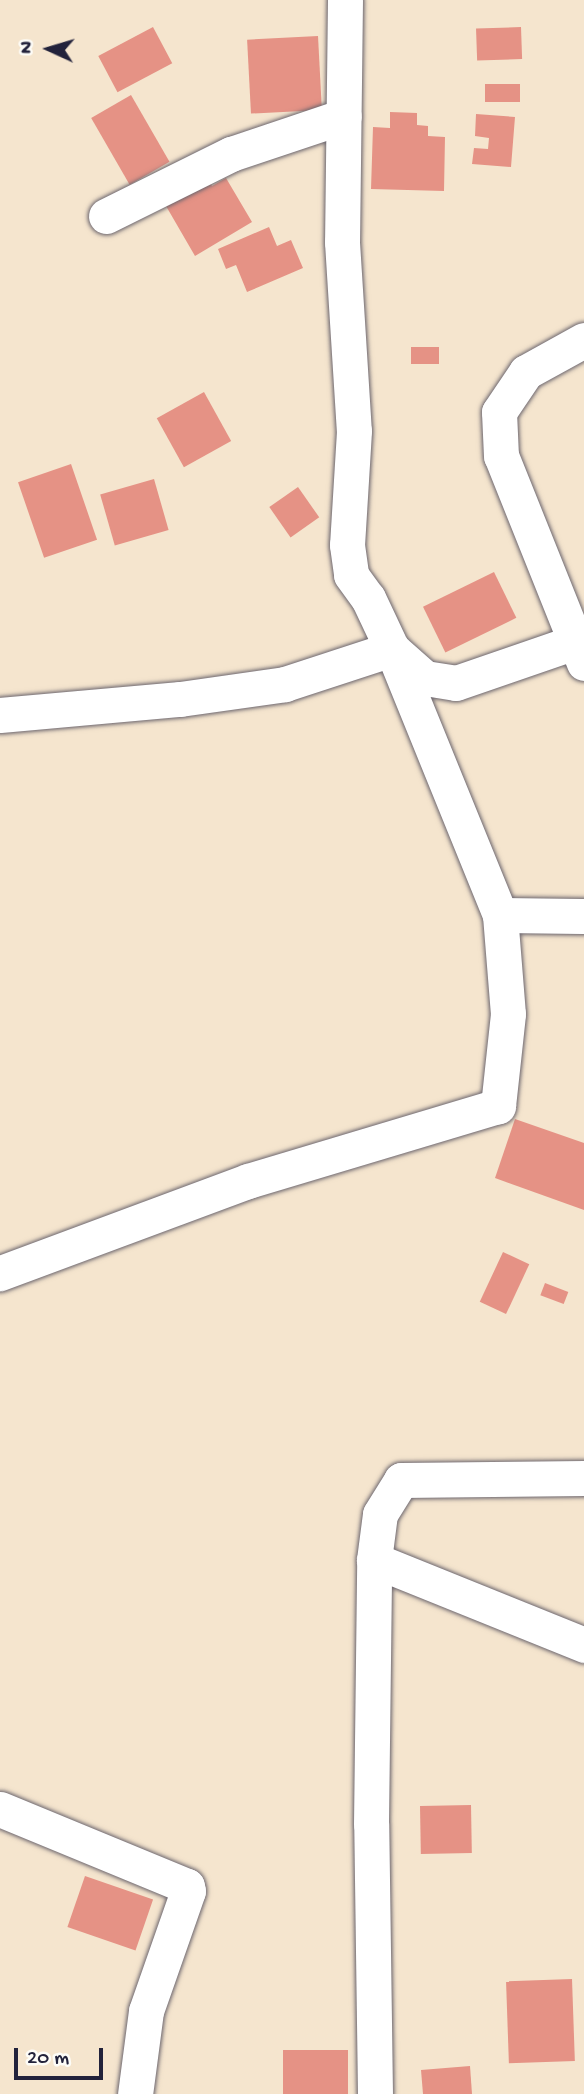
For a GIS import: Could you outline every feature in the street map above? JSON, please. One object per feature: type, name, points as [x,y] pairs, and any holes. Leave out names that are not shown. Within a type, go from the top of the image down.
[{"type":"street","points":[[0,1273],[248,1181],[498,1106],[508,1014],[500,915],[392,649],[368,598],[351,575],[348,545],[354,430],[342,242],[345,0]]},
{"type":"street","points":[[106,216],[231,154],[344,116]]},
{"type":"street","points":[[392,649],[425,678],[443,683],[479,677],[581,649],[501,456],[499,412],[526,372],[584,340]]},
{"type":"street","points":[[0,715],[180,699],[285,684],[392,649]]},
{"type":"street","points":[[500,915],[584,916]]},
{"type":"street","points":[[375,2094],[371,1824],[374,1560],[380,1514],[401,1480],[584,1478]]},
{"type":"street","points":[[374,1560],[584,1645]]},
{"type":"street","points":[[0,1809],[187,1886],[188,1891],[146,2011],[135,2094]]},
{"type":"building","points":[[153,27],[172,63],[118,92],[98,56]]},
{"type":"building","points":[[521,27],[522,59],[477,61],[476,29]]},
{"type":"building","points":[[318,36],[322,110],[251,114],[247,40]]},
{"type":"building","points":[[485,84],[520,84],[520,102],[485,102]]},
{"type":"building","points":[[131,95],[170,162],[130,185],[91,118]]},
{"type":"building","points":[[390,112],[417,113],[417,125],[428,126],[428,136],[445,137],[444,191],[371,189],[373,127],[390,128]]},
{"type":"building","points":[[476,114],[515,117],[511,167],[472,164],[474,148],[488,149],[489,138],[475,136]]},
{"type":"building","points":[[205,174],[212,186],[226,178],[252,222],[195,256],[166,206],[185,195]]},
{"type":"building","points":[[269,227],[277,246],[291,240],[303,268],[247,292],[236,265],[226,269],[218,249]]},
{"type":"building","points":[[411,347],[439,347],[439,364],[411,364]]},
{"type":"building","points":[[204,392],[231,441],[184,467],[157,418]]},
{"type":"building","points":[[71,464],[97,540],[44,558],[18,482]]},
{"type":"building","points":[[154,479],[169,530],[115,545],[100,494]]},
{"type":"building","points":[[298,487],[319,517],[291,537],[269,507]]},
{"type":"building","points":[[494,572],[516,618],[445,652],[423,607]]},
{"type":"building","points":[[515,1119],[584,1143],[584,1210],[495,1178]]},
{"type":"building","points":[[503,1252],[529,1264],[506,1314],[480,1302]]},
{"type":"building","points":[[545,1283],[568,1292],[564,1304],[540,1295]]},
{"type":"building","points":[[471,1805],[472,1853],[421,1854],[420,1806]]},
{"type":"building","points":[[85,1876],[153,1899],[135,1950],[67,1927]]},
{"type":"building","points":[[572,1979],[575,2061],[509,2063],[506,1981]]},
{"type":"building","points":[[283,2050],[348,2050],[348,2094],[283,2094]]},
{"type":"building","points":[[470,2066],[472,2094],[423,2094],[421,2070]]}]
